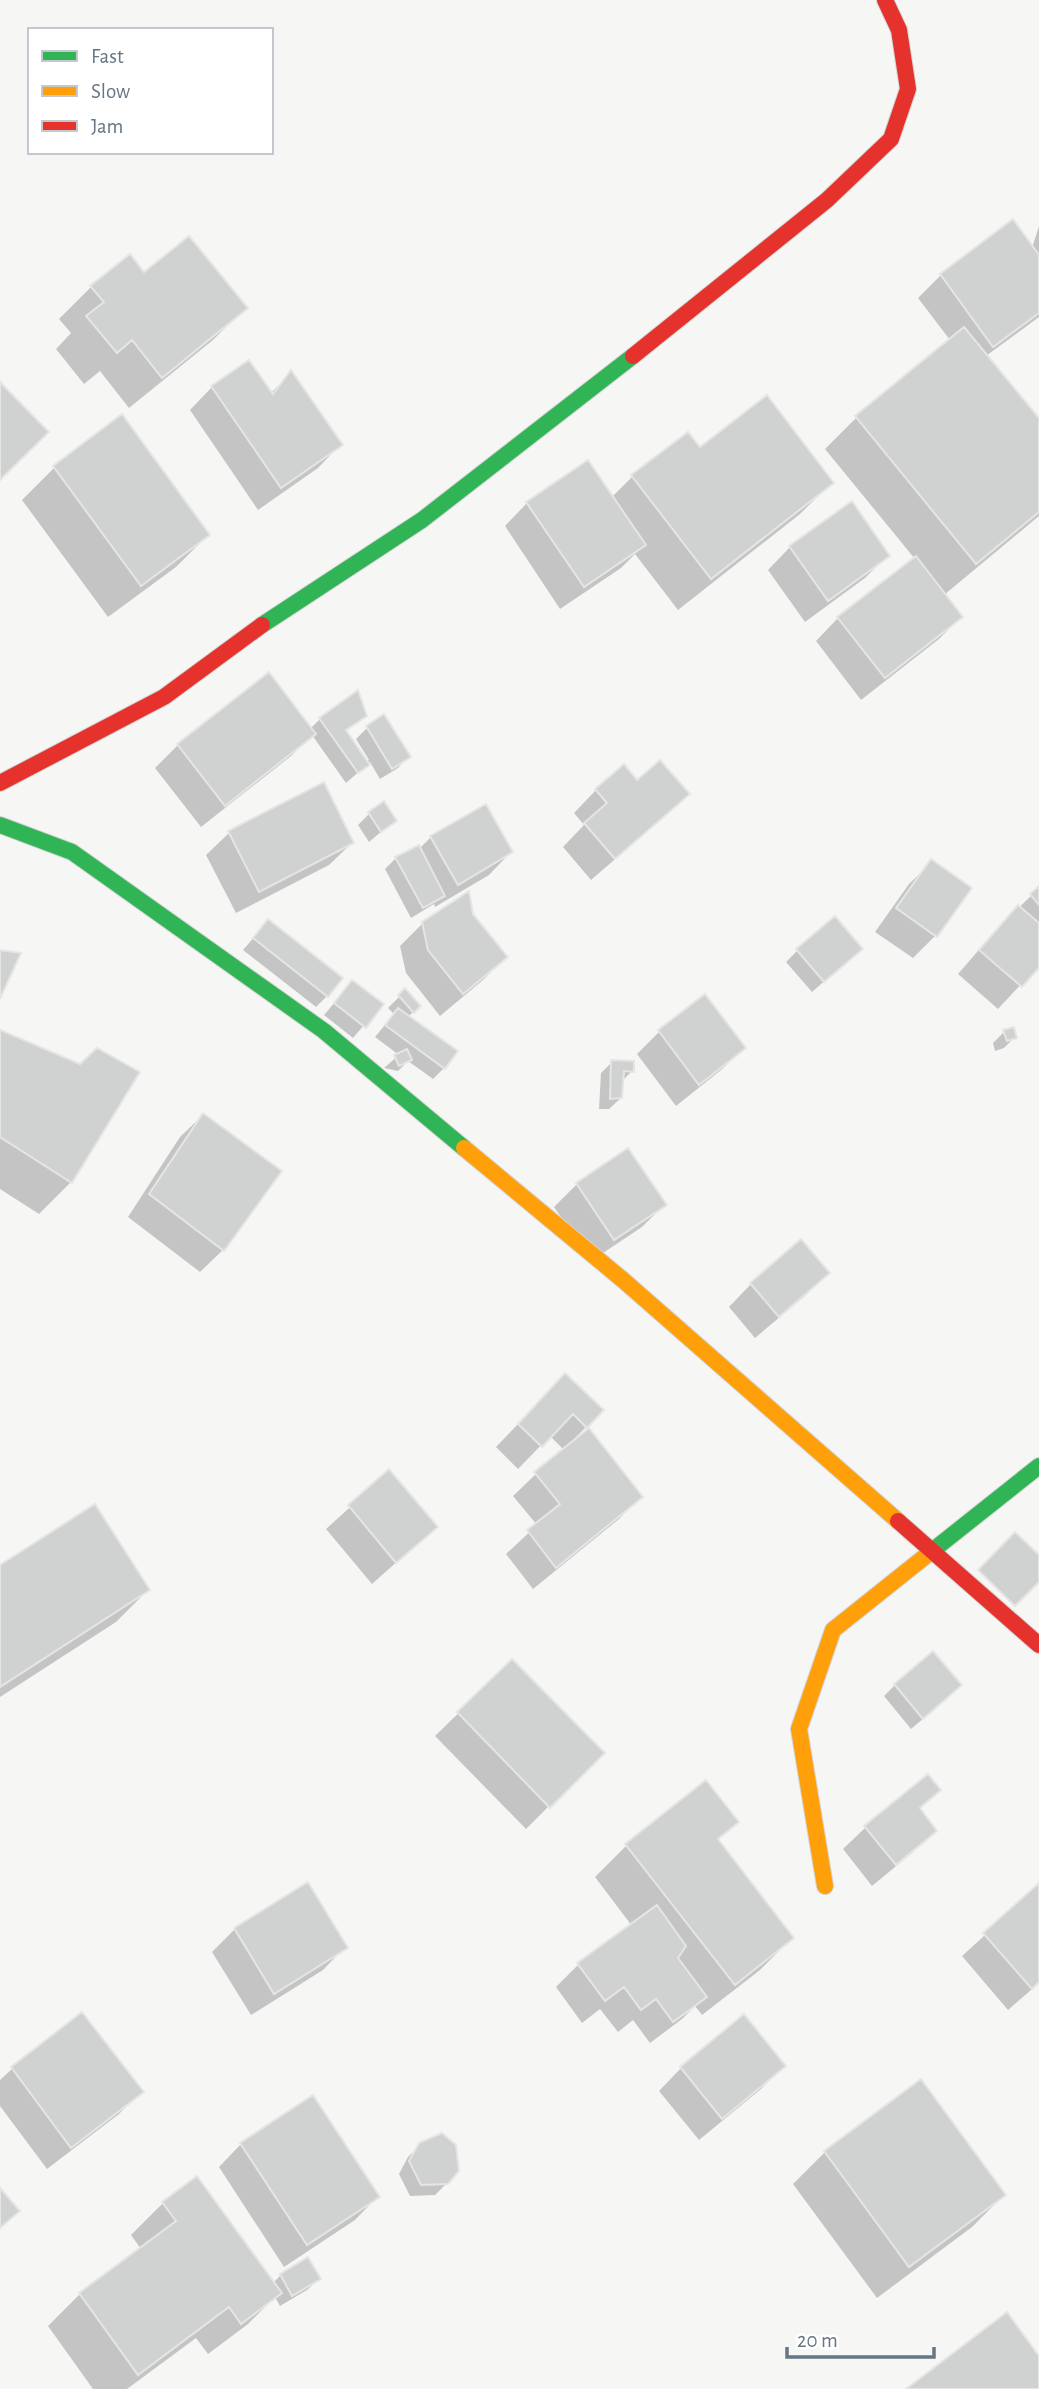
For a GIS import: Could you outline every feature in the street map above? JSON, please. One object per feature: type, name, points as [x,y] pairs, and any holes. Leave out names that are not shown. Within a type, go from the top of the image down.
[{"type":"street","points":[[0,783],[163,697],[260,626],[422,520],[595,387],[827,200],[891,139],[908,89],[899,30],[885,0]]},
{"type":"street","points":[[0,825],[72,852],[324,1031],[623,1280],[1039,1645]]},
{"type":"street","points":[[825,1886],[799,1729],[833,1630],[1039,1466]]},
{"type":"building","points":[[1013,219],[1039,255],[1039,313],[993,347],[940,274]]},
{"type":"building","points":[[189,236],[248,308],[162,378],[132,340],[117,353],[86,316],[104,302],[90,286],[130,254],[144,272]]},
{"type":"building","points":[[964,327],[1039,418],[1039,512],[976,564],[855,416]]},
{"type":"building","points":[[249,360],[273,394],[291,370],[343,445],[281,488],[211,386]]},
{"type":"building","points":[[0,382],[49,432],[0,480]]},
{"type":"building","points":[[767,395],[834,483],[711,579],[631,475],[688,432],[700,447]]},
{"type":"building","points":[[122,414],[210,535],[141,586],[53,466]]},
{"type":"building","points":[[588,460],[646,545],[584,587],[526,502]]},
{"type":"building","points":[[852,501],[890,556],[828,601],[789,546]]},
{"type":"building","points":[[916,556],[963,617],[885,678],[837,617]]},
{"type":"building","points":[[269,672],[316,734],[225,806],[177,744]]},
{"type":"building","points":[[358,690],[367,716],[346,730],[370,765],[358,773],[319,718]]},
{"type":"building","points":[[384,714],[411,757],[392,769],[366,726]]},
{"type":"building","points":[[660,760],[690,794],[615,859],[584,823],[607,803],[595,789],[624,764],[637,780]]},
{"type":"building","points":[[324,782],[354,843],[259,892],[228,831]]},
{"type":"building","points":[[384,801],[397,821],[381,832],[368,812]]},
{"type":"building","points":[[486,804],[513,852],[458,885],[430,836]]},
{"type":"building","points":[[419,845],[445,896],[423,908],[395,857]]},
{"type":"building","points":[[931,859],[972,888],[937,937],[896,908]]},
{"type":"building","points":[[1039,886],[1039,905],[1030,894]]},
{"type":"building","points":[[469,891],[473,914],[508,957],[463,994],[428,950],[422,922]]},
{"type":"building","points":[[1018,905],[1039,923],[1039,968],[1022,987],[979,950]]},
{"type":"building","points":[[835,916],[863,949],[824,982],[796,949]]},
{"type":"building","points":[[268,919],[343,978],[328,997],[253,938]]},
{"type":"building","points":[[0,950],[21,953],[0,999]]},
{"type":"building","points":[[352,980],[384,1004],[366,1028],[334,1003]]},
{"type":"building","points":[[405,988],[421,1006],[414,1013],[398,995]]},
{"type":"building","points":[[705,994],[746,1048],[699,1085],[658,1030]]},
{"type":"building","points":[[398,1008],[458,1051],[445,1069],[385,1025]]},
{"type":"building","points":[[1014,1027],[1017,1038],[1007,1041],[1003,1030]]},
{"type":"building","points":[[0,1030],[80,1064],[97,1048],[140,1072],[72,1183],[0,1137]]},
{"type":"building","points":[[407,1049],[412,1060],[399,1066],[394,1055]]},
{"type":"building","points":[[611,1060],[634,1061],[634,1072],[624,1071],[622,1098],[610,1099]]},
{"type":"building","points":[[203,1113],[282,1171],[224,1251],[149,1194]]},
{"type":"building","points":[[628,1148],[667,1205],[614,1240],[576,1183]]},
{"type":"building","points":[[801,1239],[830,1273],[779,1317],[750,1283]]},
{"type":"building","points":[[565,1373],[604,1410],[587,1428],[573,1414],[542,1447],[518,1424]]},
{"type":"building","points":[[589,1428],[643,1497],[556,1568],[527,1530],[560,1504],[534,1472]]},
{"type":"building","points":[[389,1469],[438,1527],[396,1563],[348,1505]]},
{"type":"building","points":[[95,1504],[150,1590],[0,1687],[0,1565]]},
{"type":"building","points":[[1015,1532],[1039,1555],[1039,1582],[1015,1606],[978,1570]]},
{"type":"building","points":[[933,1651],[962,1685],[923,1719],[894,1684]]},
{"type":"building","points":[[512,1659],[605,1753],[550,1808],[457,1712]]},
{"type":"building","points":[[928,1774],[941,1790],[920,1808],[937,1831],[896,1865],[864,1826]]},
{"type":"building","points":[[706,1780],[739,1822],[718,1839],[794,1938],[735,1985],[625,1844]]},
{"type":"building","points":[[308,1882],[348,1948],[274,1994],[234,1928]]},
{"type":"building","points":[[1039,1883],[1039,1982],[1032,1989],[983,1933]]},
{"type":"building","points":[[657,1905],[686,1946],[678,1958],[707,1997],[673,2022],[656,1999],[641,2010],[624,1987],[605,2001],[577,1963]]},
{"type":"building","points":[[82,2012],[144,2092],[71,2148],[11,2067]]},
{"type":"building","points":[[744,2014],[786,2066],[722,2119],[680,2067]]},
{"type":"building","points":[[921,2079],[1006,2195],[909,2267],[824,2151]]},
{"type":"building","points":[[313,2095],[380,2197],[307,2245],[240,2143]]},
{"type":"building","points":[[442,2133],[456,2145],[459,2171],[448,2184],[421,2185],[409,2161],[419,2143]]},
{"type":"building","points":[[197,2176],[282,2293],[241,2324],[229,2307],[138,2375],[79,2293],[176,2221],[162,2202]]},
{"type":"building","points":[[0,2188],[20,2211],[0,2228]]},
{"type":"building","points":[[308,2257],[321,2279],[292,2296],[280,2274]]},
{"type":"building","points":[[1007,2312],[1039,2356],[1039,2389],[906,2389]]},
{"type":"traffic: fast","points":[[262,625],[422,520],[633,356]]},
{"type":"traffic: fast","points":[[0,825],[72,852],[324,1031],[464,1148]]},
{"type":"traffic: fast","points":[[932,1551],[1039,1466]]},
{"type":"traffic: slow","points":[[464,1148],[623,1280],[898,1521]]},
{"type":"traffic: slow","points":[[825,1886],[799,1729],[833,1630],[932,1551]]},
{"type":"traffic: jam","points":[[633,356],[827,200],[891,139],[908,89],[899,30],[885,0]]},
{"type":"traffic: jam","points":[[0,783],[164,697],[262,625]]},
{"type":"traffic: jam","points":[[898,1521],[1039,1645]]}]
